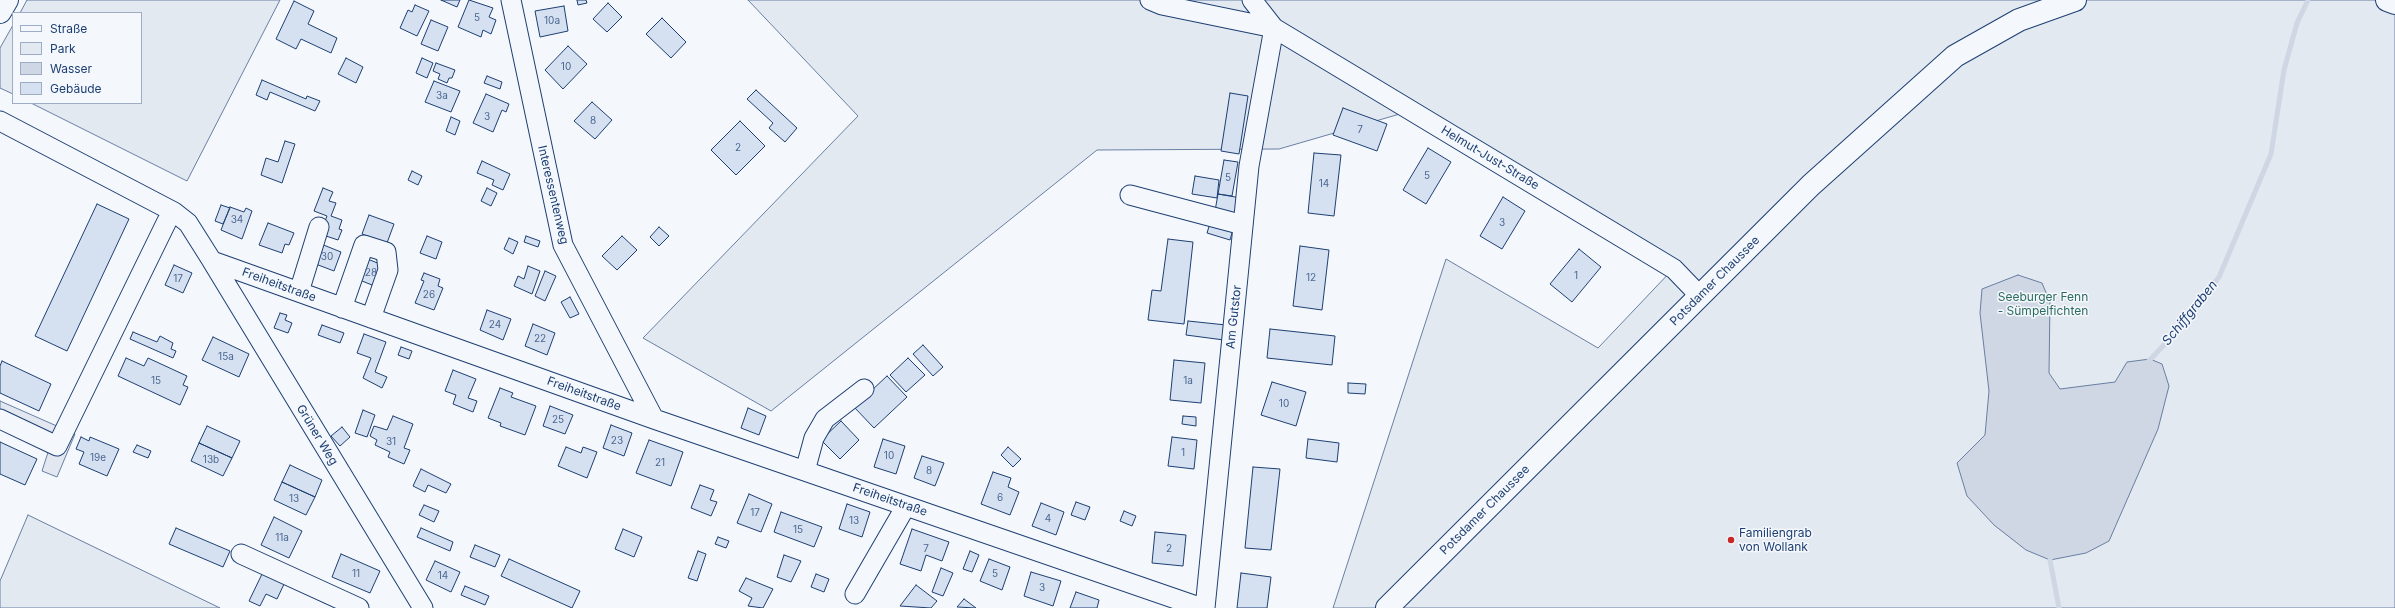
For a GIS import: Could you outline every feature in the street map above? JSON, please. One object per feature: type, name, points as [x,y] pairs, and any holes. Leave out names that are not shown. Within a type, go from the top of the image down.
[{"type":"main road","points":[[0,12],[7,0]]},
{"type":"main road","name":"Potsdamer Chaussee","points":[[1387,608],[1811,185],[1955,56],[2019,20],[2075,0]]},
{"type":"main road","points":[[2388,0],[2395,3]]},
{"type":"street","name":"Interessentenweg","points":[[511,0],[563,245],[654,419]]},
{"type":"street","points":[[1150,0],[1162,5],[1274,28]]},
{"type":"street","points":[[1252,0],[1274,28]]},
{"type":"street","name":"Am Gutstor","points":[[1204,608],[1249,166],[1274,28]]},
{"type":"street","name":"Helmut-Just-Straße","points":[[1274,28],[1674,268],[1700,296]]},
{"type":"street","points":[[0,121],[174,212],[188,223],[212,261]]},
{"type":"street","points":[[1130,195],[1243,225]]},
{"type":"street","points":[[0,420],[57,446],[167,221],[174,212]]},
{"type":"street","points":[[299,292],[319,227]]},
{"type":"street","points":[[342,308],[364,245],[386,252],[388,270],[371,318]]},
{"type":"street","name":"Freiheitstraße","points":[[212,261],[654,419],[1204,608]]},
{"type":"street","name":"Grüner Weg","points":[[212,261],[423,608]]},
{"type":"street","points":[[805,471],[814,438],[825,419],[864,389]]},
{"type":"street","points":[[855,594],[906,506]]},
{"type":"street","points":[[241,554],[358,608]]},
{"type":"green space","points":[[27,0],[280,0],[187,181],[33,104],[142,104],[142,12],[21,12]]},
{"type":"green space","name":"Seeburger Fenn - Sümpelfichten","points":[[748,0],[2395,0],[2395,608],[1333,608],[1446,259],[1598,348],[1673,269],[1417,109],[1279,149],[1097,150],[771,411],[643,338],[858,116]]},
{"type":"green space","points":[[12,27],[12,94],[0,88],[0,48]]},
{"type":"green space","points":[[28,515],[220,608],[0,608],[0,581]]},
{"type":"shaded area","points":[[0,401],[75,434],[57,477],[42,471],[51,443],[0,419]]},
{"type":"water","points":[[2018,275],[2042,283],[2050,302],[2049,373],[2060,389],[2115,382],[2127,362],[2150,359],[2162,364],[2169,386],[2158,429],[2109,541],[2086,553],[2050,560],[2026,550],[1994,525],[1967,496],[1957,463],[1985,435],[1989,391],[1980,313],[1982,289]]},
{"type":"building","points":[[441,0],[460,0],[457,7]]},
{"type":"building","points":[[469,0],[493,8],[489,17],[496,20],[491,34],[483,30],[481,37],[458,27]]},
{"type":"building","points":[[577,0],[586,0],[587,3],[578,5]]},
{"type":"building","points":[[294,1],[314,11],[308,24],[337,38],[331,53],[301,39],[296,49],[276,39]]},
{"type":"building","points":[[608,3],[622,17],[607,32],[593,19]]},
{"type":"building","points":[[415,5],[429,11],[417,36],[400,28],[408,10],[412,12]]},
{"type":"building","points":[[564,6],[568,31],[540,37],[535,11]]},
{"type":"building","points":[[662,18],[686,42],[671,58],[646,34]]},
{"type":"building","points":[[431,20],[448,27],[438,51],[421,44]]},
{"type":"building","points":[[568,46],[587,64],[563,89],[545,70]]},
{"type":"building","points":[[346,58],[363,67],[356,83],[338,74]]},
{"type":"building","points":[[422,58],[433,63],[427,78],[416,73]]},
{"type":"building","points":[[436,63],[455,70],[452,78],[449,78],[447,83],[438,79],[440,74],[433,71]]},
{"type":"building","points":[[487,76],[502,82],[500,89],[484,83]]},
{"type":"building","points":[[262,80],[306,99],[307,96],[320,101],[315,111],[270,92],[267,100],[256,95]]},
{"type":"building","points":[[434,81],[460,91],[451,112],[425,102]]},
{"type":"building","points":[[756,90],[797,128],[785,142],[769,128],[773,123],[747,99]]},
{"type":"building","points":[[1230,93],[1248,96],[1239,154],[1221,151]]},
{"type":"building","points":[[486,94],[509,104],[506,112],[502,110],[493,132],[473,123]]},
{"type":"building","points":[[592,102],[612,120],[595,139],[574,121]]},
{"type":"building","points":[[1343,108],[1387,124],[1377,151],[1333,135]]},
{"type":"building","points":[[451,117],[460,121],[455,135],[446,131]]},
{"type":"building","points":[[740,121],[765,146],[736,175],[711,150]]},
{"type":"building","points":[[285,141],[295,144],[282,183],[261,175],[266,158],[278,162]]},
{"type":"building","points":[[1428,148],[1451,162],[1426,204],[1403,190]]},
{"type":"building","points":[[1314,153],[1341,155],[1334,216],[1308,213]]},
{"type":"building","points":[[1224,160],[1238,162],[1232,196],[1218,194]]},
{"type":"building","points":[[482,161],[510,174],[503,190],[492,185],[494,180],[477,173]]},
{"type":"building","points":[[412,171],[422,176],[418,185],[408,180]]},
{"type":"building","points":[[1195,176],[1219,180],[1217,198],[1192,194]]},
{"type":"building","points":[[323,188],[333,192],[329,201],[336,203],[331,216],[342,220],[339,229],[342,230],[338,240],[320,234],[327,216],[314,211]]},
{"type":"building","points":[[487,188],[497,193],[491,206],[481,201]]},
{"type":"building","points":[[1218,194],[1241,198],[1238,215],[1215,211]]},
{"type":"building","points":[[1503,197],[1525,211],[1502,249],[1480,236]]},
{"type":"building","points":[[97,204],[129,219],[67,351],[35,336]]},
{"type":"building","points":[[221,205],[230,208],[223,224],[215,221]]},
{"type":"building","points":[[230,207],[244,212],[246,208],[252,211],[242,239],[221,230]]},
{"type":"building","points":[[369,215],[394,224],[387,243],[362,234]]},
{"type":"building","points":[[1211,220],[1234,226],[1230,240],[1207,233]]},
{"type":"building","points":[[268,223],[294,233],[289,245],[285,244],[282,253],[259,245]]},
{"type":"building","points":[[659,227],[669,236],[659,246],[650,237]]},
{"type":"building","points":[[427,236],[442,242],[436,259],[420,253]]},
{"type":"building","points":[[526,236],[540,241],[538,247],[524,242]]},
{"type":"building","points":[[622,236],[637,250],[617,270],[602,256]]},
{"type":"building","points":[[509,238],[518,242],[513,254],[504,249]]},
{"type":"building","points":[[1168,239],[1193,242],[1184,324],[1148,320],[1152,290],[1161,291]]},
{"type":"building","points":[[321,244],[341,252],[334,271],[313,263]]},
{"type":"building","points":[[1300,246],[1329,250],[1322,310],[1293,306]]},
{"type":"building","points":[[1579,249],[1601,267],[1572,302],[1550,284]]},
{"type":"building","points":[[365,258],[385,266],[377,287],[357,279]]},
{"type":"building","points":[[174,265],[192,273],[183,293],[165,285]]},
{"type":"building","points":[[528,266],[540,271],[532,294],[514,286],[518,276],[524,279]]},
{"type":"building","points":[[545,271],[556,276],[545,301],[535,296]]},
{"type":"building","points":[[424,273],[440,279],[438,286],[443,288],[434,310],[415,303],[424,281],[421,280]]},
{"type":"building","points":[[570,297],[579,314],[570,318],[561,302]]},
{"type":"building","points":[[487,310],[511,319],[503,340],[480,330]]},
{"type":"building","points":[[280,313],[287,315],[285,320],[292,323],[288,333],[274,328]]},
{"type":"building","points":[[1188,321],[1226,325],[1224,340],[1186,335]]},
{"type":"building","points":[[533,324],[555,333],[547,355],[525,346]]},
{"type":"building","points":[[322,325],[344,333],[340,343],[318,335]]},
{"type":"building","points":[[1270,329],[1335,336],[1332,365],[1267,358]]},
{"type":"building","points":[[133,332],[157,342],[160,336],[173,343],[171,349],[176,351],[173,358],[130,339]]},
{"type":"building","points":[[364,334],[386,342],[375,372],[387,377],[382,388],[363,378],[371,358],[357,353]]},
{"type":"building","points":[[213,337],[249,354],[239,377],[202,360]]},
{"type":"building","points":[[923,345],[943,367],[933,376],[913,354]]},
{"type":"building","points":[[401,347],[412,351],[409,359],[398,355]]},
{"type":"building","points":[[126,358],[144,366],[148,358],[187,376],[183,385],[188,387],[180,405],[118,376]]},
{"type":"building","points":[[908,358],[925,375],[906,392],[890,375]]},
{"type":"building","points":[[1174,360],[1205,363],[1201,403],[1170,400]]},
{"type":"building","points":[[2,361],[51,384],[39,411],[0,393],[0,366]]},
{"type":"building","points":[[453,370],[476,379],[468,398],[477,401],[473,412],[453,404],[456,395],[445,391]]},
{"type":"building","points":[[887,376],[907,397],[874,428],[854,407]]},
{"type":"building","points":[[1272,382],[1306,392],[1296,426],[1261,415]]},
{"type":"building","points":[[1348,383],[1366,384],[1365,394],[1348,393]]},
{"type":"building","points":[[500,388],[513,393],[511,397],[536,406],[525,435],[500,426],[501,423],[488,418]]},
{"type":"building","points":[[550,406],[573,415],[565,434],[543,426]]},
{"type":"building","points":[[748,408],[766,416],[759,435],[741,428]]},
{"type":"building","points":[[363,410],[375,415],[367,437],[355,433]]},
{"type":"building","points":[[393,416],[413,424],[404,448],[410,450],[404,464],[388,457],[390,452],[375,445],[377,440],[370,436],[374,426],[387,430]]},
{"type":"building","points":[[1183,416],[1196,417],[1196,426],[1182,424]]},
{"type":"building","points":[[841,421],[859,440],[840,459],[821,440]]},
{"type":"building","points":[[611,425],[632,433],[624,456],[603,448]]},
{"type":"building","points":[[207,426],[240,441],[232,458],[199,443]]},
{"type":"building","points":[[342,427],[350,437],[340,446],[331,436]]},
{"type":"building","points":[[81,437],[89,441],[90,437],[119,449],[107,476],[79,464],[84,452],[76,449]]},
{"type":"building","points":[[1172,437],[1197,440],[1194,469],[1168,466]]},
{"type":"building","points":[[883,439],[905,446],[896,474],[874,467]]},
{"type":"building","points":[[1308,439],[1339,443],[1337,462],[1306,458]]},
{"type":"building","points":[[649,440],[683,452],[671,486],[636,473]]},
{"type":"building","points":[[0,442],[37,459],[25,485],[0,474]]},
{"type":"building","points":[[199,443],[232,458],[223,476],[191,461]]},
{"type":"building","points":[[137,445],[151,451],[148,458],[133,452]]},
{"type":"building","points":[[566,447],[581,453],[583,447],[597,452],[587,478],[558,466]]},
{"type":"building","points":[[1008,447],[1021,459],[1013,467],[1001,455]]},
{"type":"building","points":[[922,456],[944,463],[935,486],[914,478]]},
{"type":"building","points":[[290,465],[322,480],[315,497],[282,482]]},
{"type":"building","points":[[1253,467],[1280,469],[1271,550],[1245,548]]},
{"type":"building","points":[[421,469],[451,484],[446,493],[428,485],[425,492],[413,486]]},
{"type":"building","points":[[993,472],[1011,478],[1008,487],[1019,492],[1010,515],[981,504]]},
{"type":"building","points":[[282,482],[315,497],[306,515],[274,500]]},
{"type":"building","points":[[700,485],[714,490],[710,500],[717,502],[711,516],[691,508]]},
{"type":"building","points":[[749,494],[772,504],[761,532],[737,523]]},
{"type":"building","points":[[1076,502],[1090,507],[1085,520],[1071,515]]},
{"type":"building","points":[[1041,503],[1064,512],[1056,535],[1032,526]]},
{"type":"building","points":[[847,504],[870,512],[862,537],[839,529]]},
{"type":"building","points":[[424,505],[439,511],[434,522],[419,515]]},
{"type":"building","points":[[1124,511],[1136,516],[1132,526],[1120,521]]},
{"type":"building","points":[[781,512],[822,527],[814,547],[774,532]]},
{"type":"building","points":[[274,517],[302,531],[289,558],[261,545]]},
{"type":"building","points":[[176,528],[230,551],[223,567],[169,544]]},
{"type":"building","points":[[421,528],[453,542],[450,551],[417,537]]},
{"type":"building","points":[[623,529],[642,537],[634,557],[615,549]]},
{"type":"building","points":[[912,529],[949,542],[942,561],[926,555],[921,571],[900,564]]},
{"type":"building","points":[[1155,532],[1186,535],[1183,566],[1152,563]]},
{"type":"building","points":[[718,537],[729,541],[726,548],[715,544]]},
{"type":"building","points":[[475,545],[500,555],[495,567],[470,557]]},
{"type":"building","points":[[698,551],[706,554],[697,581],[688,578]]},
{"type":"building","points":[[970,551],[979,555],[972,572],[963,569]]},
{"type":"building","points":[[341,554],[380,571],[370,593],[332,577]]},
{"type":"building","points":[[784,555],[801,561],[791,582],[777,577]]},
{"type":"building","points":[[509,559],[580,591],[572,608],[501,576]]},
{"type":"building","points":[[989,559],[1010,567],[1002,590],[980,581]]},
{"type":"building","points":[[435,561],[460,572],[451,592],[426,580]]},
{"type":"building","points":[[941,568],[953,573],[943,596],[932,592]]},
{"type":"building","points":[[263,572],[285,582],[277,599],[266,594],[260,606],[249,601]]},
{"type":"building","points":[[1031,572],[1061,581],[1053,606],[1024,596]]},
{"type":"building","points":[[1241,573],[1271,577],[1267,608],[1237,608]]},
{"type":"building","points":[[816,574],[829,579],[824,592],[811,587]]},
{"type":"building","points":[[746,578],[773,589],[763,608],[748,606],[752,598],[739,591]]},
{"type":"building","points":[[916,585],[937,601],[931,608],[900,606]]},
{"type":"building","points":[[465,586],[489,596],[485,605],[461,595]]},
{"type":"building","points":[[1076,592],[1099,600],[1097,608],[1070,608]]},
{"type":"building","points":[[964,599],[976,608],[957,607]]},
{"type":"waterway","name":"Schiffgraben","points":[[2146,364],[2179,329],[2219,277],[2271,154],[2284,70],[2297,23],[2308,0]]},
{"type":"waterway","name":"Schiffgraben","points":[[2051,553],[2050,560],[2059,608]]},
{"type":"place","name":"Familiengrab von Wollank","points":[[1731,540]]}]
